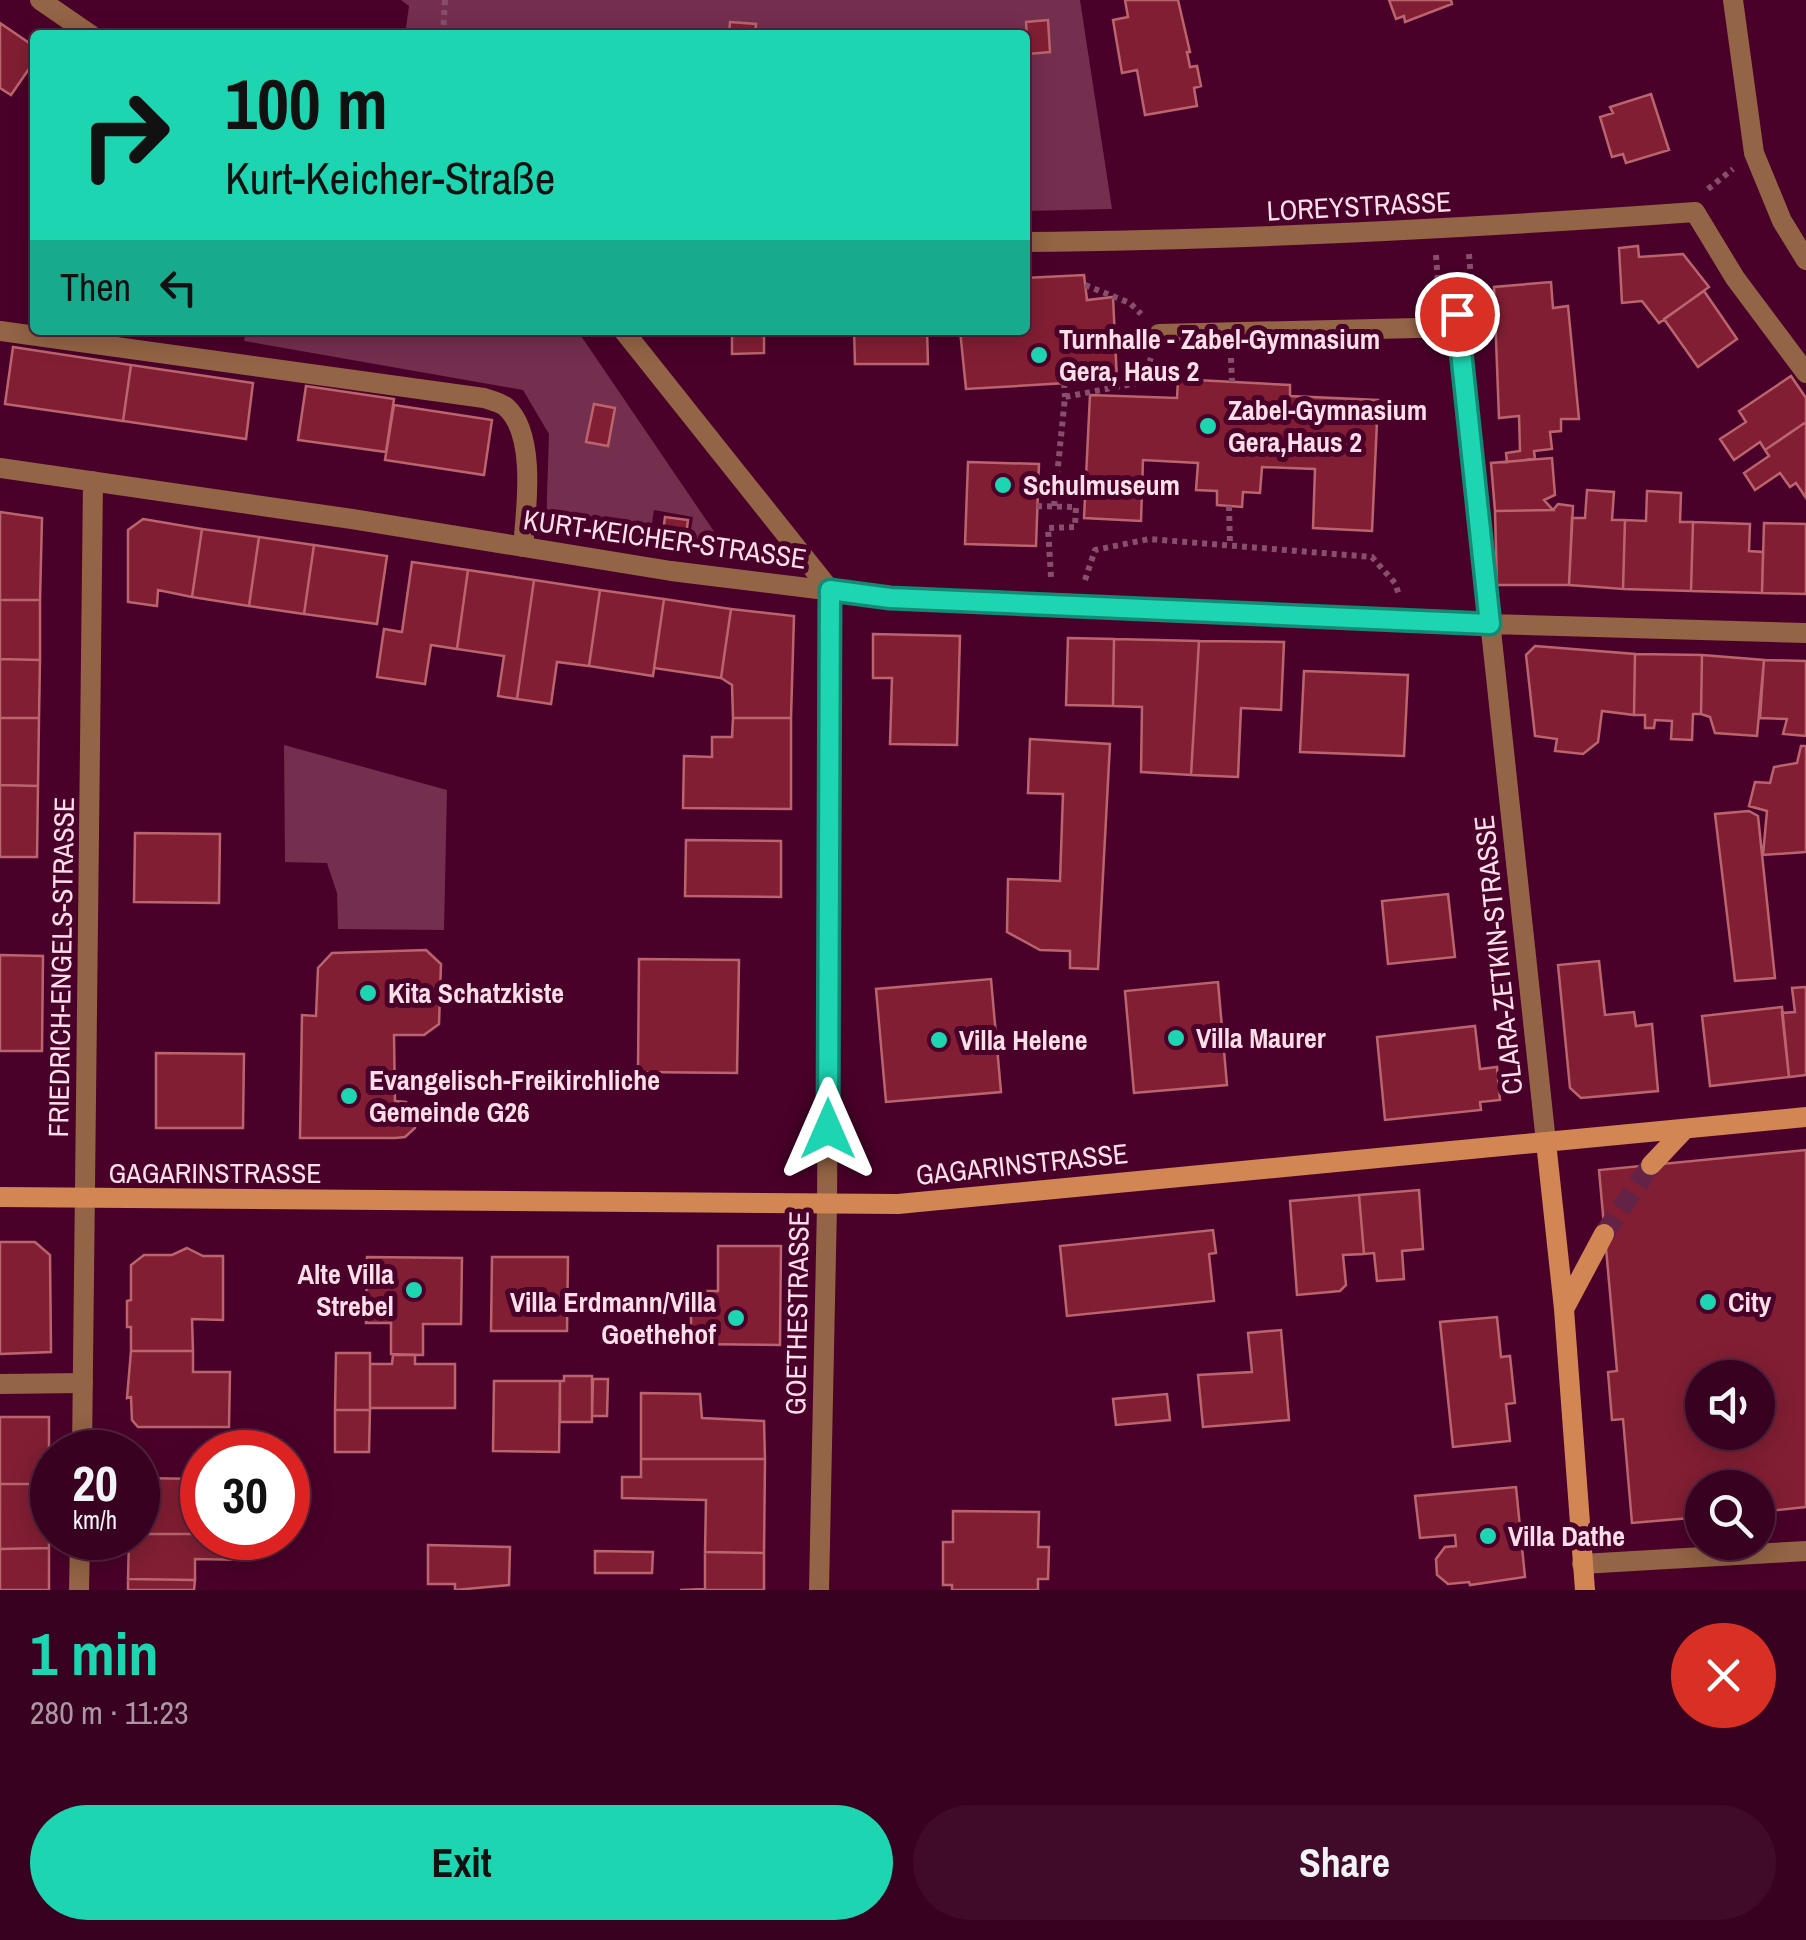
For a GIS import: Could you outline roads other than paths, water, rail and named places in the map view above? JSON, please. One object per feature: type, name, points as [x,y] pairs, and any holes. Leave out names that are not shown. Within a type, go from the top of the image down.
[{"type":"street","points":[[40,0],[84,30]]},
{"type":"street","points":[[1733,0],[1754,153],[1782,222],[1806,260]]},
{"type":"street","name":"LOREYSTRASSE","points":[[1030,242],[1205,240],[1695,212],[1734,278],[1806,373]]},
{"type":"street","points":[[1782,222],[1806,218]]},
{"type":"street","name":"CLARA-ZETKIN-STRASSE","points":[[1159,334],[1452,318],[1490,624],[1564,1309],[1585,1590]]},
{"type":"street","points":[[0,331],[495,402],[506,407],[518,428],[528,470],[523,546]]},
{"type":"street","points":[[627,335],[830,590]]},
{"type":"street","name":"KURT-KEICHER-STRASSE","points":[[0,468],[671,571],[890,598],[1490,624],[1806,632]]},
{"type":"street","name":"FRIEDRICH-ENGELS-STRASSE","points":[[82,1430],[93,481]]},
{"type":"street","name":"GOETHESTRASSE","points":[[819,1590],[827,1205],[830,590]]},
{"type":"street","name":"GAGARINSTRASSE","points":[[0,1197],[898,1204],[1806,1117]]},
{"type":"street","points":[[1651,1165],[1685,1129]]},
{"type":"street","points":[[1564,1309],[1604,1234]]},
{"type":"street","points":[[0,1384],[83,1383]]},
{"type":"street","points":[[1582,1564],[1806,1551]]},
{"type":"street","points":[[80,1560],[80,1590]]},
{"type":"tunnel","points":[[1604,1234],[1651,1165]]},
{"type":"place","name":"Turnhalle - Zabel-Gymnasium Gera, Haus 2","points":[[1039,355]]},
{"type":"place","name":"Zabel-Gymnasium Gera,Haus 2","points":[[1208,426]]},
{"type":"place","name":"Schulmuseum","points":[[1003,485]]},
{"type":"place","name":"Kita Schatzkiste","points":[[368,993]]},
{"type":"place","name":"Villa Maurer","points":[[1176,1038]]},
{"type":"place","name":"Villa Helene","points":[[939,1040]]},
{"type":"place","name":"Evangelisch-Freikirchliche Gemeinde G26","points":[[349,1096]]},
{"type":"place","name":"Alte Villa Strebel","points":[[414,1290]]},
{"type":"place","name":"City","points":[[1708,1302]]},
{"type":"place","name":"Villa Erdmann/Villa Goethehof","points":[[736,1318]]},
{"type":"place","name":"Villa Dathe","points":[[1488,1536]]}]
